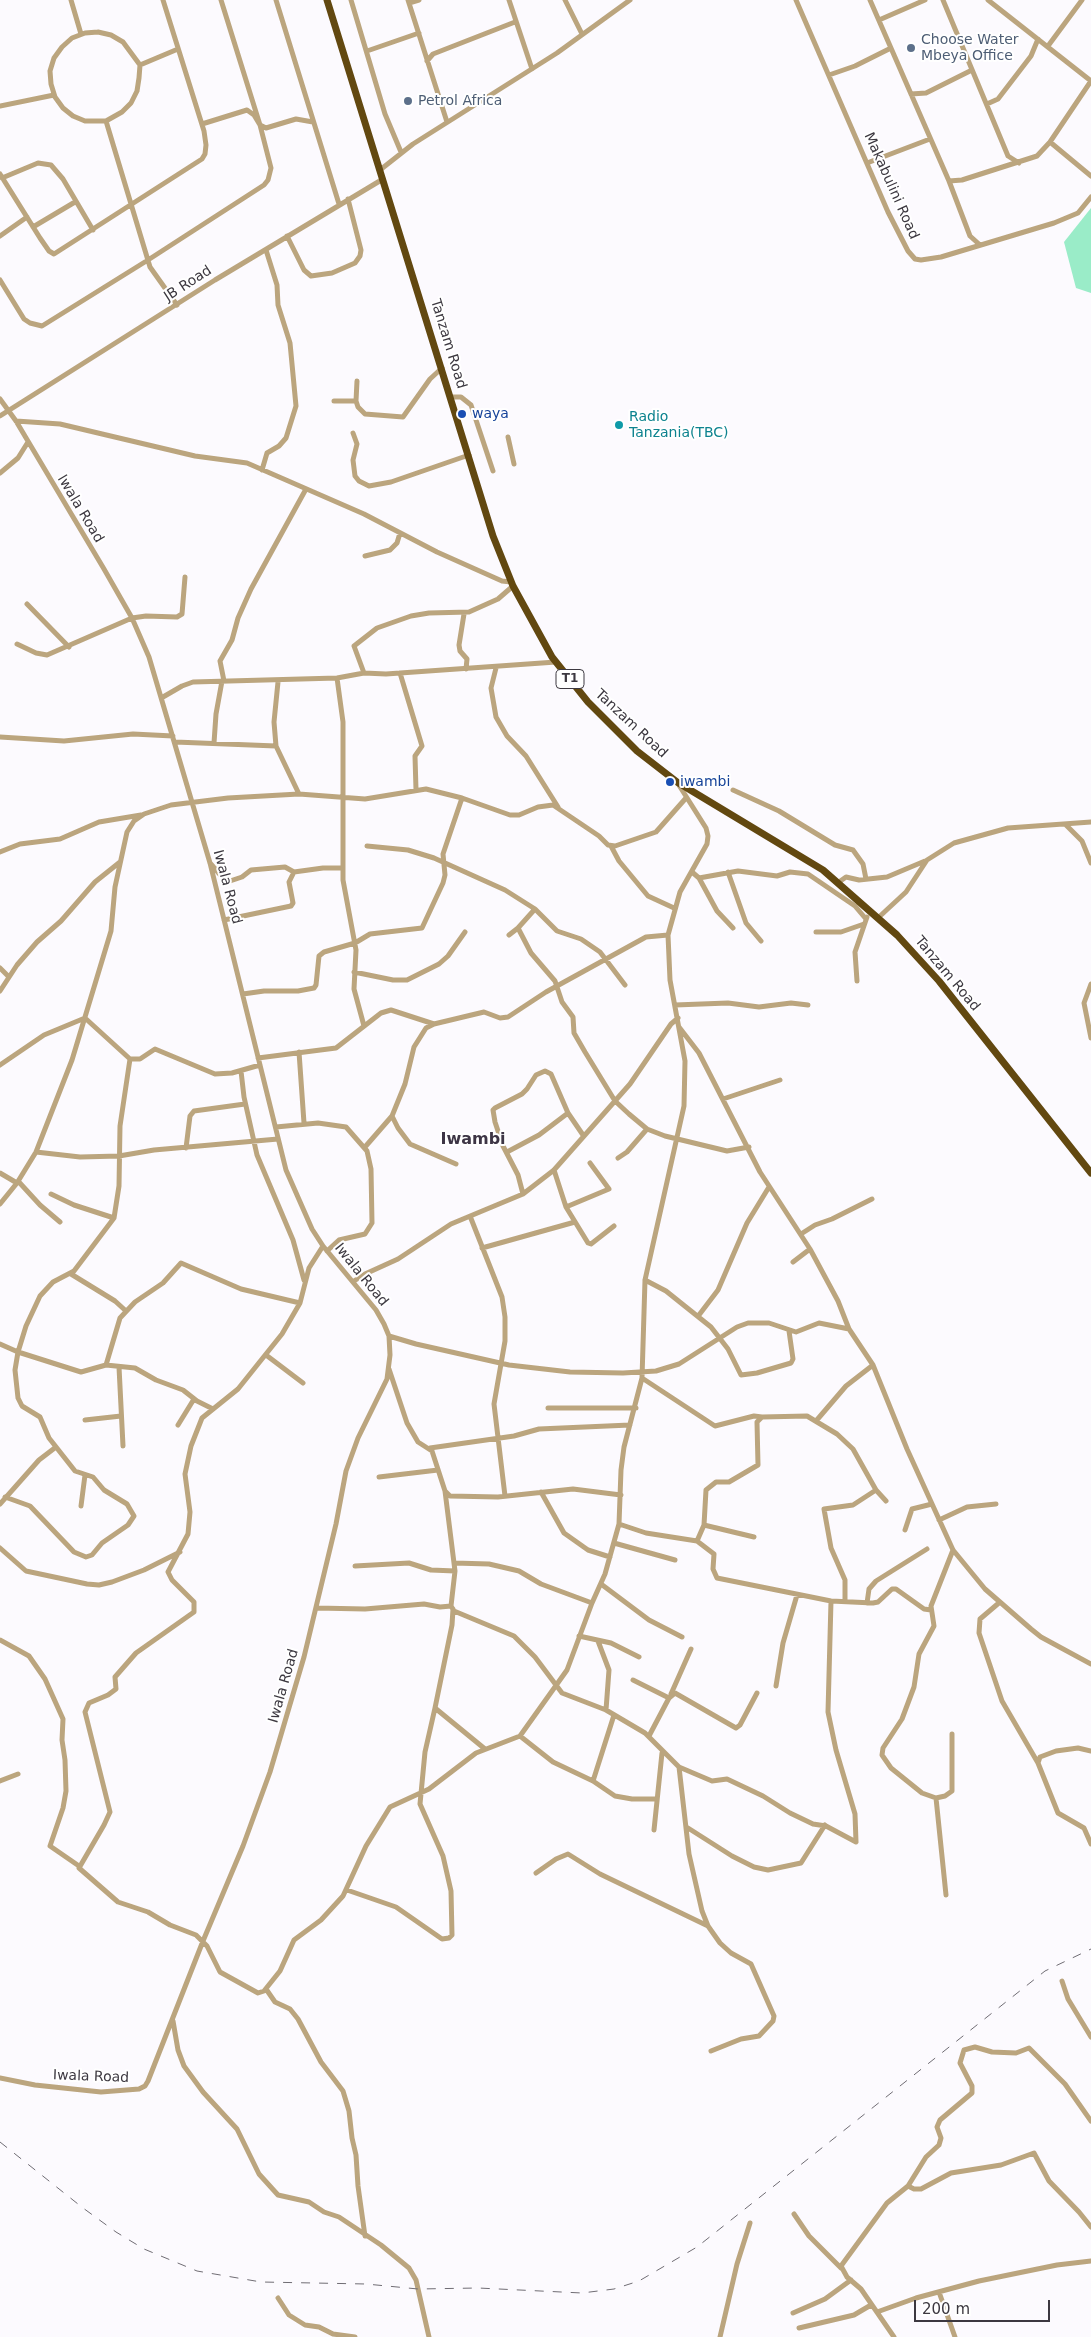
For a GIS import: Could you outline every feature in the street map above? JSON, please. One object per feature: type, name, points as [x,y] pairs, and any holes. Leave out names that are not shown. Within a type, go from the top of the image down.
[{"type":"highway","name":"Tanzam Road","points":[[327,0],[494,536],[512,584],[556,662],[588,702],[621,736],[677,782],[794,851],[839,882],[879,917],[916,954],[939,981],[1091,1173]]},
{"type":"street","points":[[71,0],[82,34]]},
{"type":"street","points":[[93,230],[59,172],[47,163],[29,166],[1,176],[52,254],[62,251],[202,159],[205,154],[206,145],[204,131],[164,0]]},
{"type":"street","points":[[0,280],[24,319],[30,323],[42,326],[264,185],[271,176],[271,168],[260,125],[221,0]]},
{"type":"street","points":[[276,0],[339,204]]},
{"type":"street","points":[[351,0],[388,123],[401,152]]},
{"type":"street","points":[[419,0],[408,1],[447,122]]},
{"type":"street","points":[[508,0],[532,69]]},
{"type":"street","points":[[564,0],[582,34]]},
{"type":"street","points":[[380,170],[401,152],[532,69],[630,0]]},
{"type":"street","name":"Makabulini Road","points":[[796,0],[899,234],[908,251],[915,259],[933,259],[1069,217],[1084,207],[1091,197]]},
{"type":"street","points":[[870,0],[949,181],[970,236],[980,245]]},
{"type":"street","points":[[879,20],[925,0]]},
{"type":"street","points":[[943,0],[1008,156],[1020,163]]},
{"type":"street","points":[[949,181],[962,180],[1037,156],[1050,142],[1091,81],[988,0]]},
{"type":"street","points":[[1048,46],[1082,0]]},
{"type":"street","points":[[427,61],[436,53],[515,22]]},
{"type":"street","points":[[98,32],[111,35],[123,42],[140,65],[137,91],[131,102],[122,112],[106,121],[85,121],[73,116],[63,108],[54,94],[51,84],[50,71],[54,58],[62,46],[82,34],[98,32]]},
{"type":"street","points":[[367,51],[418,33]]},
{"type":"street","points":[[987,104],[998,99],[1032,56],[1038,39]]},
{"type":"street","points":[[829,75],[855,66],[891,48]]},
{"type":"street","points":[[140,65],[178,49]]},
{"type":"street","points":[[912,94],[926,93],[972,70]]},
{"type":"street","points":[[0,106],[54,94]]},
{"type":"street","points":[[202,124],[211,123],[247,110],[254,115],[260,125],[268,128],[296,119],[313,122]]},
{"type":"street","points":[[106,121],[148,260],[153,272],[177,305]]},
{"type":"street","points":[[204,131],[211,123]]},
{"type":"street","points":[[868,163],[930,139]]},
{"type":"street","points":[[1050,142],[1091,176]]},
{"type":"street","name":"JB Road","points":[[0,416],[287,236],[383,179]]},
{"type":"street","points":[[287,236],[304,270],[311,276],[332,273],[355,263],[360,256],[361,250],[348,199]]},
{"type":"street","points":[[33,227],[75,202]]},
{"type":"street","points":[[0,236],[27,217]]},
{"type":"street","points":[[262,470],[267,453],[279,446],[286,438],[296,406],[290,343],[280,312],[277,285],[266,250]]},
{"type":"street","points":[[357,381],[356,401],[358,408],[365,414],[403,417],[430,379],[442,368]]},
{"type":"street","points":[[452,397],[461,397],[471,405],[493,471]]},
{"type":"street","name":"Iwala Road","points":[[0,399],[16,421],[132,618],[149,657],[163,697],[191,802],[210,863],[286,1170],[299,1202],[325,1248],[376,1310],[389,1336],[387,1379],[358,1438],[346,1471],[302,1665],[270,1772],[243,1846],[148,2081],[139,2090],[101,2092],[15,2082],[0,2078]]},
{"type":"street","points":[[334,402],[356,401]]},
{"type":"street","points":[[16,421],[40,421],[78,427],[195,456],[244,462],[350,507],[445,556],[512,584],[498,599],[464,614],[429,613],[404,618],[377,628],[354,646],[364,673]]},
{"type":"street","points":[[352,433],[357,444],[353,460],[354,476],[369,486],[391,482],[470,455]]},
{"type":"street","points":[[508,437],[514,464]]},
{"type":"street","points":[[0,473],[18,458],[28,442]]},
{"type":"street","points":[[214,743],[216,714],[223,681],[220,661],[232,640],[238,618],[251,589],[306,489]]},
{"type":"street","points":[[365,556],[390,550],[397,543],[400,533]]},
{"type":"street","points":[[17,644],[42,655],[70,647],[132,618],[180,616],[185,577]]},
{"type":"street","points":[[26,604],[70,647]]},
{"type":"street","points":[[464,614],[459,645],[460,651],[467,659],[466,669]]},
{"type":"street","points":[[163,697],[193,682],[278,682],[337,678],[364,673],[496,668],[556,662]]},
{"type":"street","points":[[496,668],[491,685],[496,717],[508,736],[526,756],[558,808]]},
{"type":"street","points":[[400,673],[422,743],[422,747],[417,750],[415,756],[416,790]]},
{"type":"street","points":[[337,678],[343,722],[343,868],[348,912],[355,943],[354,989],[364,1026]]},
{"type":"street","points":[[278,682],[274,722],[276,746],[299,794]]},
{"type":"street","points":[[0,737],[72,741],[133,734],[214,743],[276,746]]},
{"type":"street","points":[[0,1640],[29,1656],[45,1680],[63,1718],[62,1740],[66,1791],[63,1808],[50,1846],[79,1866],[81,1871],[118,1902],[148,1912],[170,1925],[196,1935],[203,1941],[214,1964],[223,1974],[254,1992],[261,1992],[266,1989],[282,1968],[294,1940],[321,1920],[347,1890],[366,1846],[390,1807],[397,1802],[421,1793],[439,1782],[462,1762],[484,1749],[520,1736],[567,1670],[578,1636],[601,1584],[618,1524],[621,1470],[642,1378],[645,1280],[676,1139],[685,1086],[685,1061],[670,980],[668,934],[680,892],[707,844],[708,836],[706,828],[677,782]]},
{"type":"street","points":[[0,852],[20,844],[60,838],[99,822],[144,814],[157,808],[191,802],[299,794],[343,799],[365,798],[426,789],[462,798],[510,815],[519,815],[550,805],[558,808],[611,846],[620,861],[648,896],[674,908]]},
{"type":"street","points":[[733,790],[779,811],[835,845],[853,850],[863,864],[866,879]]},
{"type":"street","points":[[243,994],[264,991],[298,991],[316,987],[320,954],[355,943],[370,934],[422,928],[445,875],[443,854],[462,798]]},
{"type":"street","points":[[611,846],[656,832],[686,798]]},
{"type":"street","points":[[0,1204],[18,1182],[36,1152],[72,1060],[111,931],[120,862],[130,827],[144,814]]},
{"type":"street","points":[[839,882],[846,877],[866,879],[896,874],[927,860],[954,843],[988,832],[1091,822]]},
{"type":"street","points":[[1066,825],[1082,841],[1091,863]]},
{"type":"street","points":[[367,846],[408,850],[443,861],[505,890],[535,909],[557,931],[581,939],[606,958],[612,970],[625,985]]},
{"type":"street","points":[[879,917],[906,892],[927,860]]},
{"type":"street","points":[[0,991],[37,942],[61,921],[95,882],[120,862]]},
{"type":"street","points":[[210,863],[223,878],[230,881],[242,877],[251,870],[285,867],[294,872],[323,868],[343,868]]},
{"type":"street","points":[[699,878],[728,872],[746,871],[777,876],[790,872],[808,874],[855,906],[865,922]]},
{"type":"street","points":[[224,920],[291,906],[293,903],[289,882],[294,872]]},
{"type":"street","points":[[692,872],[699,878],[717,911],[733,928]]},
{"type":"street","points":[[728,872],[746,923],[761,940]]},
{"type":"street","points":[[509,935],[535,909]]},
{"type":"street","points":[[856,981],[855,952],[863,935],[865,922],[870,910]]},
{"type":"street","points":[[816,932],[841,932],[865,922]]},
{"type":"street","points":[[518,928],[526,946],[555,981],[562,1002],[572,1016],[576,1037],[616,1100],[647,1129],[676,1139],[727,1151],[749,1147]]},
{"type":"street","points":[[354,972],[393,980],[407,980],[431,969],[444,960],[466,932]]},
{"type":"street","points":[[365,1147],[392,1116],[405,1084],[414,1047],[426,1028],[434,1024],[484,1012],[500,1018],[508,1017],[557,986],[648,936],[668,934]]},
{"type":"street","points":[[0,968],[9,977]]},
{"type":"street","points":[[1091,984],[1084,1003],[1091,1038]]},
{"type":"street","points":[[675,1005],[728,1003],[760,1007],[791,1003],[808,1005]]},
{"type":"street","points":[[258,1058],[336,1048],[381,1013],[391,1010],[434,1024]]},
{"type":"street","points":[[84,1018],[130,1059],[140,1059],[157,1050],[215,1074],[241,1071],[260,1065]]},
{"type":"street","points":[[0,1065],[44,1035],[84,1018]]},
{"type":"street","points":[[354,1281],[398,1259],[446,1226],[523,1194],[554,1170],[582,1135],[630,1084],[673,1021],[678,1018]]},
{"type":"street","points":[[679,1027],[699,1053],[769,1187],[810,1249],[838,1301],[849,1329],[873,1365],[939,1520],[954,1550],[985,1589],[1041,1638],[1091,1664]]},
{"type":"street","points":[[299,1052],[304,1123]]},
{"type":"street","points":[[5,1497],[30,1506],[74,1552],[90,1556],[102,1543],[128,1525],[134,1516],[127,1504],[104,1490],[93,1477],[75,1471],[56,1447],[40,1417],[28,1412],[20,1403],[16,1370],[18,1352],[26,1326],[40,1296],[53,1282],[71,1274],[96,1244],[114,1218],[119,1186],[123,1098],[130,1059]]},
{"type":"street","points":[[241,1071],[245,1104],[258,1156],[292,1240],[304,1284]]},
{"type":"street","points":[[523,1194],[493,1110],[527,1089],[540,1073],[545,1071],[551,1074],[568,1113],[582,1135]]},
{"type":"street","points":[[723,1099],[780,1080]]},
{"type":"street","points":[[186,1148],[190,1116],[194,1111],[245,1104]]},
{"type":"street","points":[[507,1152],[539,1135],[568,1113]]},
{"type":"street","points":[[392,1116],[410,1144],[456,1164]]},
{"type":"street","points":[[79,1866],[110,1812],[87,1724],[86,1706],[116,1689],[114,1677],[136,1653],[194,1612],[194,1602],[168,1574],[170,1566],[180,1552],[188,1534],[190,1519],[185,1470],[201,1422],[213,1409],[238,1389],[282,1334],[300,1303],[309,1268],[325,1248],[339,1240],[365,1234],[372,1223],[371,1168],[365,1147],[346,1127],[304,1123],[276,1127]]},
{"type":"street","points":[[618,1158],[627,1152],[647,1129]]},
{"type":"street","points":[[36,1152],[80,1157],[119,1156],[154,1150],[278,1139]]},
{"type":"street","points":[[566,1207],[609,1189],[590,1163]]},
{"type":"street","points":[[554,1170],[566,1207],[590,1244],[614,1226]]},
{"type":"street","points":[[0,1173],[18,1182],[40,1206],[60,1222]]},
{"type":"street","points":[[699,1315],[718,1290],[747,1223],[769,1187]]},
{"type":"street","points":[[51,1194],[74,1205],[114,1218]]},
{"type":"street","points":[[801,1234],[815,1225],[832,1219],[872,1199]]},
{"type":"street","points":[[470,1216],[504,1308],[506,1329],[494,1404],[505,1496]]},
{"type":"street","points":[[482,1248],[574,1222]]},
{"type":"street","points":[[792,1262],[810,1249]]},
{"type":"street","points":[[106,1365],[117,1325],[126,1311],[163,1283],[178,1265],[182,1263],[241,1289],[300,1303]]},
{"type":"street","points":[[71,1274],[115,1301],[126,1311]]},
{"type":"street","points":[[645,1280],[666,1291],[699,1315],[721,1338],[739,1373],[744,1376],[791,1363],[793,1359],[789,1331]]},
{"type":"street","points":[[389,1336],[501,1363],[570,1372],[642,1372],[656,1371],[679,1364],[737,1327],[748,1323],[769,1323],[789,1331],[800,1331],[824,1323],[849,1329]]},
{"type":"street","points":[[0,1344],[18,1352],[81,1372],[106,1365],[140,1370],[156,1380],[183,1390],[194,1399],[213,1409]]},
{"type":"street","points":[[266,1355],[303,1383]]},
{"type":"street","points":[[816,1421],[846,1386],[873,1365]]},
{"type":"street","points":[[119,1367],[123,1446]]},
{"type":"street","points":[[388,1368],[411,1430],[418,1442],[430,1448],[498,1436],[514,1436],[539,1429],[630,1425]]},
{"type":"street","points":[[642,1378],[715,1426],[754,1416],[801,1415],[816,1421],[848,1443],[876,1490],[886,1501]]},
{"type":"street","points":[[178,1425],[194,1399]]},
{"type":"street","points":[[548,1408],[636,1408]]},
{"type":"street","points":[[85,1420],[121,1416]]},
{"type":"street","points":[[697,1541],[704,1525],[705,1494],[708,1488],[719,1481],[730,1482],[758,1465],[757,1422],[762,1417]]},
{"type":"street","points":[[0,1504],[39,1460],[56,1447]]},
{"type":"street","points":[[347,1890],[396,1907],[442,1939],[452,1936],[451,1891],[441,1850],[420,1804],[426,1746],[452,1625],[455,1571],[445,1491],[430,1448]]},
{"type":"street","points":[[379,1477],[438,1470]]},
{"type":"street","points":[[81,1506],[85,1475]]},
{"type":"street","points":[[445,1491],[450,1496],[455,1497],[505,1496],[573,1489],[621,1495]]},
{"type":"street","points":[[845,1601],[845,1580],[831,1548],[824,1509],[853,1505],[876,1490]]},
{"type":"street","points":[[541,1492],[564,1533],[588,1550],[610,1557]]},
{"type":"street","points":[[905,1530],[912,1509],[932,1504]]},
{"type":"street","points":[[939,1520],[967,1507],[996,1504]]},
{"type":"street","points":[[618,1524],[646,1532],[697,1541],[714,1554],[712,1570],[717,1578],[830,1601],[878,1602],[892,1589],[896,1589],[924,1610],[931,1610]]},
{"type":"street","points":[[704,1525],[754,1537]]},
{"type":"street","points":[[614,1542],[675,1560]]},
{"type":"street","points":[[0,1548],[26,1571],[87,1584],[112,1582],[144,1570],[180,1552]]},
{"type":"street","points":[[867,1603],[869,1589],[876,1581],[927,1548]]},
{"type":"street","points":[[952,1734],[952,1791],[948,1795],[936,1798],[926,1796],[909,1784],[885,1761],[882,1751],[902,1719],[914,1687],[919,1654],[934,1626],[931,1610],[932,1602],[954,1550]]},
{"type":"street","points":[[454,1562],[489,1564],[519,1571],[544,1585],[592,1603]]},
{"type":"street","points":[[355,1566],[409,1563],[431,1570],[455,1571]]},
{"type":"street","points":[[601,1584],[649,1620],[682,1637]]},
{"type":"street","points":[[776,1686],[783,1643],[797,1594]]},
{"type":"street","points":[[316,1608],[365,1609],[424,1604],[452,1608],[514,1636],[535,1657],[556,1688],[565,1695],[606,1710],[649,1736],[662,1753],[679,1767],[712,1781],[727,1780],[763,1796],[782,1809],[810,1823],[824,1826],[856,1842],[855,1814],[838,1760],[828,1712],[830,1601]]},
{"type":"street","points":[[1000,1602],[980,1619],[979,1633],[1002,1701],[1038,1763],[1058,1813],[1084,1828],[1091,1844]]},
{"type":"street","points":[[578,1636],[611,1643],[639,1657]]},
{"type":"street","points":[[598,1640],[609,1670],[609,1692],[606,1710]]},
{"type":"street","points":[[649,1736],[670,1697],[691,1649]]},
{"type":"street","points":[[633,1680],[670,1697]]},
{"type":"street","points":[[670,1697],[675,1693],[683,1696],[736,1728],[740,1725],[758,1693]]},
{"type":"street","points":[[435,1708],[484,1749]]},
{"type":"street","points":[[593,1781],[614,1715]]},
{"type":"street","points":[[520,1736],[553,1762],[593,1781],[621,1798],[656,1799]]},
{"type":"street","points":[[1038,1763],[1040,1757],[1056,1752],[1078,1748],[1091,1751]]},
{"type":"street","points":[[654,1830],[662,1753]]},
{"type":"street","points":[[679,1767],[694,1880],[708,1926]]},
{"type":"street","points":[[0,1781],[18,1774]]},
{"type":"street","points":[[936,1798],[946,1895]]},
{"type":"street","points":[[688,1828],[732,1856],[768,1870],[801,1863],[824,1826]]},
{"type":"street","points":[[536,1872],[568,1854],[600,1874],[708,1926],[731,1952],[751,1964],[774,2016],[773,2021],[759,2036],[741,2039],[711,2051]]},
{"type":"street","points":[[1062,1981],[1068,1999],[1091,2036]]},
{"type":"street","points":[[266,1989],[274,2002],[290,2009],[298,2018],[321,2062],[343,2091],[350,2116],[356,2155],[365,2236]]},
{"type":"street","points":[[173,2021],[178,2050],[184,2066],[203,2092],[236,2129],[251,2160],[270,2187],[281,2196],[309,2202],[324,2212],[339,2217],[381,2245],[413,2273],[422,2302],[429,2337]]},
{"type":"street","points":[[841,2268],[843,2261],[887,2203],[908,2186],[926,2157],[940,2143],[937,2127],[940,2120],[969,2096],[973,2090],[960,2063],[966,2049],[975,2047],[992,2052],[1016,2053],[1029,2048],[1065,2084],[1091,2120]]},
{"type":"street","points":[[908,2186],[914,2189],[921,2189],[951,2173],[1001,2165],[1034,2153],[1045,2176],[1091,2227]]},
{"type":"street","points":[[794,2214],[809,2236],[861,2289],[894,2337]]},
{"type":"street","points":[[720,2337],[737,2264],[750,2223]]},
{"type":"street","points":[[877,2312],[939,2292],[1031,2270],[1091,2261]]},
{"type":"street","points":[[793,2312],[820,2302],[851,2280]]},
{"type":"street","points":[[939,2292],[955,2337]]},
{"type":"street","points":[[278,2298],[287,2314],[305,2325],[319,2327],[333,2334],[355,2337]]},
{"type":"street","points":[[800,2328],[854,2315],[871,2305]]},
{"type":"green space","points":[[1091,208],[1091,293],[1076,288],[1064,242]]},
{"type":"railway","points":[[0,2142],[116,2232],[144,2249],[197,2271],[261,2282],[366,2284],[418,2289],[478,2288],[582,2293],[614,2289],[639,2281],[697,2247],[1045,1971],[1091,1949]]},
{"type":"place","name":"Choose Water Mbeya Office","points":[[911,48]]},
{"type":"place","name":"Petrol Africa","points":[[408,101]]},
{"type":"place","name":"waya","points":[[462,414]]},
{"type":"place","name":"Radio Tanzania(TBC)","points":[[619,425]]},
{"type":"place","name":"iwambi","points":[[670,782]]},
{"type":"district","name":"Iwambi","points":[[473,1140]]}]
